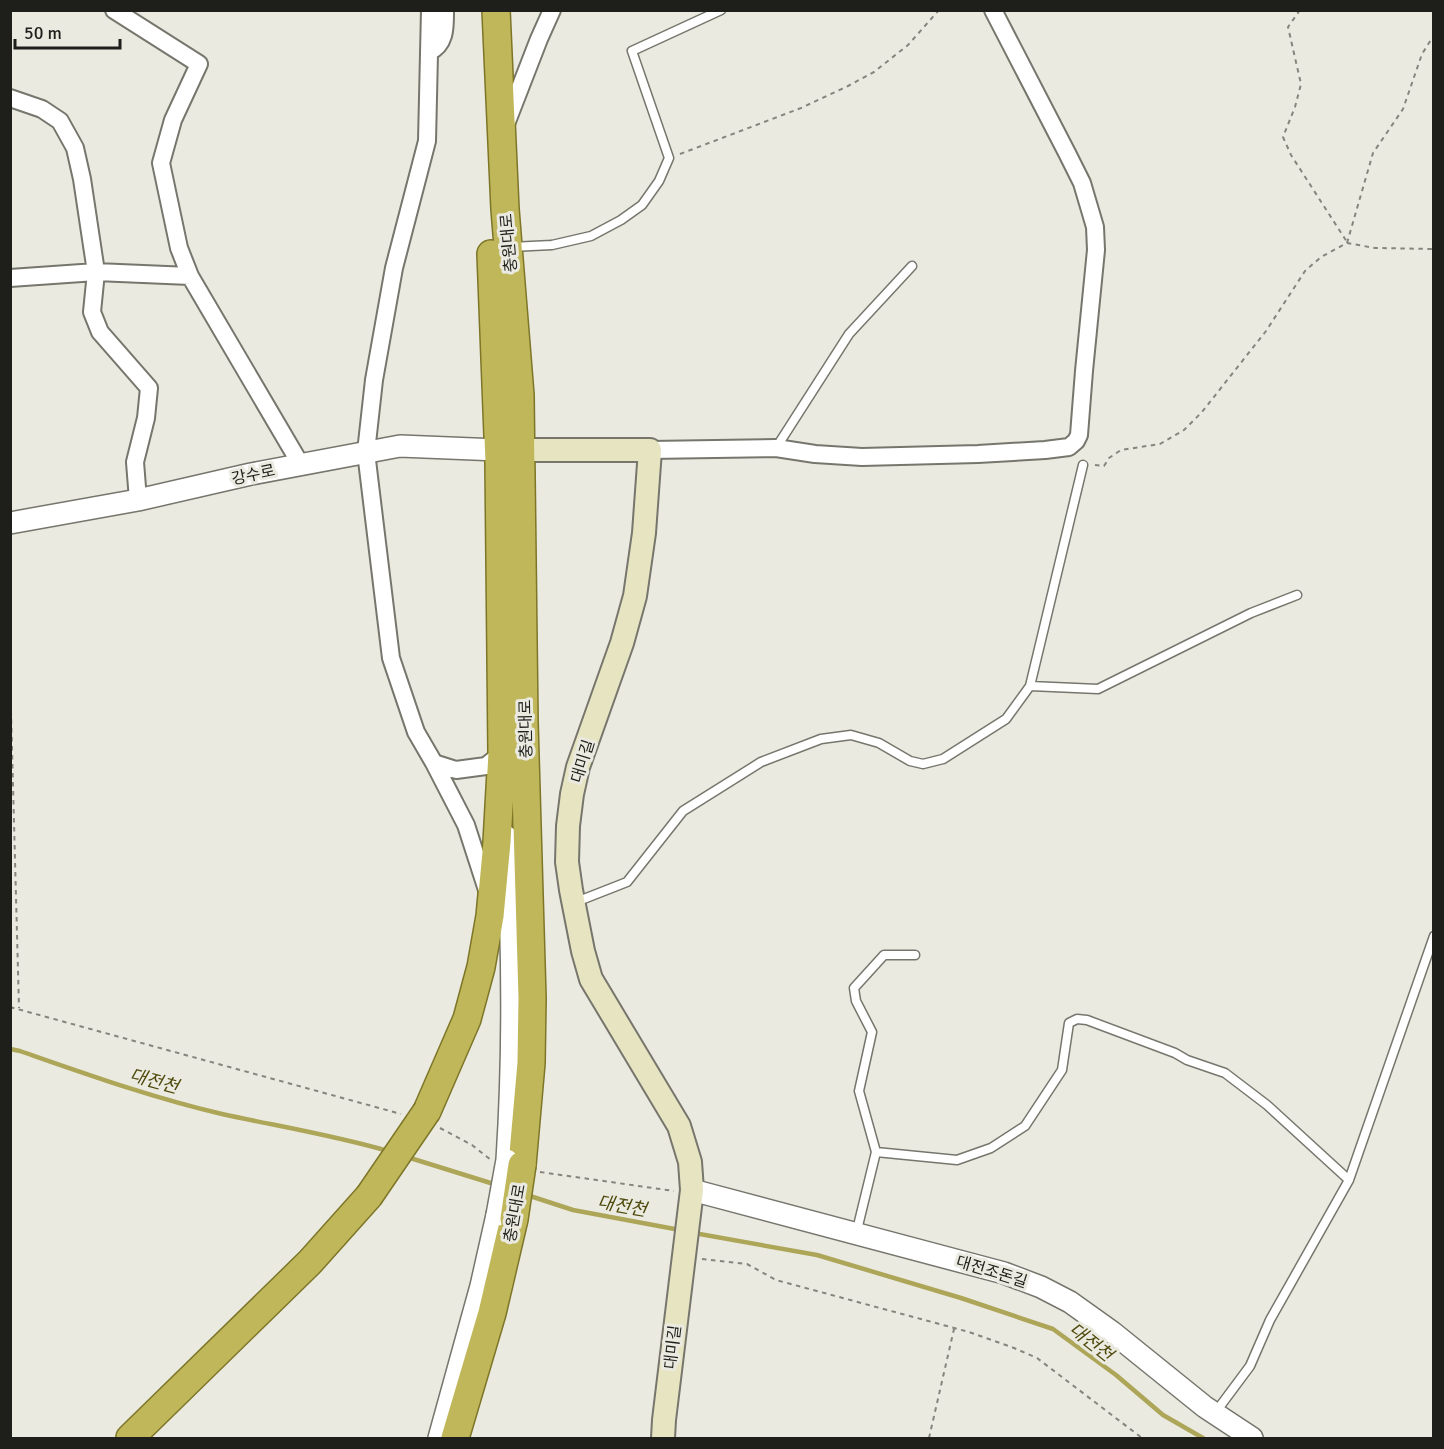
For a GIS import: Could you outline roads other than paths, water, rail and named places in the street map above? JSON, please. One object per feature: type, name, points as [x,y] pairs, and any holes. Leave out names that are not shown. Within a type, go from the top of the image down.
[{"type":"highway","name":"충원대로","points":[[456,1438],[492,1313],[505,1217],[531,1063],[532,998],[524,722],[509,450],[490,234],[478,10]]},
{"type":"highway","name":"충원대로","points":[[130,1438],[310,1262],[369,1196],[421,1117],[467,1018],[481,967],[497,842],[502,753],[509,450],[520,395],[508,247],[496,10]]},
{"type":"main road","points":[[509,450],[650,450]]},
{"type":"main road","name":"대미길","points":[[650,450],[644,533],[635,596],[622,643],[578,767],[568,826],[567,862],[591,979],[679,1126],[690,1162],[693,1257],[665,1410],[663,1438]]},
{"type":"street","points":[[114,10],[198,64],[173,120],[161,163],[179,248],[190,276],[301,465]]},
{"type":"street","points":[[430,10],[427,141],[394,268],[374,380],[366,452],[391,658],[416,732],[466,825],[491,902]]},
{"type":"street","points":[[429,52],[439,45],[443,38],[445,10]]},
{"type":"street","points":[[502,133],[552,10]]},
{"type":"street","points":[[650,450],[776,448],[815,454],[862,457],[1046,450],[1068,447],[1076,441],[1079,435],[1092,298],[1096,250],[1095,227],[1082,183],[993,10]]},
{"type":"street","points":[[10,98],[42,109],[60,121],[75,148],[82,178],[96,272],[92,312],[100,332],[148,388],[146,418],[135,462],[138,500]]},
{"type":"street","points":[[10,278],[96,272],[190,276]]},
{"type":"street","name":"강수로","points":[[10,523],[138,500],[251,474],[400,446],[509,450]]},
{"type":"street","points":[[434,764],[456,770],[486,766],[502,753]]},
{"type":"street","points":[[502,753],[510,885],[511,1105],[515,1164]]},
{"type":"street","name":"대전조돈길","points":[[691,1197],[856,1233],[1004,1273],[1041,1287],[1070,1302],[1112,1332],[1215,1413],[1252,1438]]},
{"type":"street","name":"충원대로","points":[[439,1438],[481,1286],[505,1217]]},
{"type":"lane","points":[[508,247],[552,245],[591,236],[621,220],[642,205],[659,181],[669,158],[633,51],[721,10]]},
{"type":"lane","points":[[776,448],[849,334],[912,266]]},
{"type":"lane","points":[[574,903],[627,882],[683,810],[761,762],[821,739],[851,735],[879,743],[910,761],[923,764],[943,759],[1006,719],[1030,686],[1083,465]]},
{"type":"lane","points":[[1030,686],[1098,689],[1251,613],[1297,595]]},
{"type":"lane","points":[[1215,1413],[1250,1366],[1270,1320],[1349,1180],[1434,936]]},
{"type":"lane","points":[[856,1233],[876,1152],[859,1091],[872,1032],[856,1001],[854,987],[884,955],[915,955]]},
{"type":"lane","points":[[876,1152],[957,1160],[991,1148],[1025,1126],[1062,1070],[1069,1023],[1077,1018],[1224,1073],[1267,1105],[1349,1180]]},
{"type":"waterway","name":"대전천","points":[[10,1049],[196,1108],[326,1135],[388,1151]]},
{"type":"waterway","name":"대전천","points":[[407,1157],[497,1185]]},
{"type":"waterway","name":"대전천","points":[[527,1195],[573,1210],[680,1230]]},
{"type":"waterway","name":"대전천","points":[[694,1233],[817,1255],[961,1298],[1053,1329],[1116,1375],[1163,1415],[1203,1438]]}]
